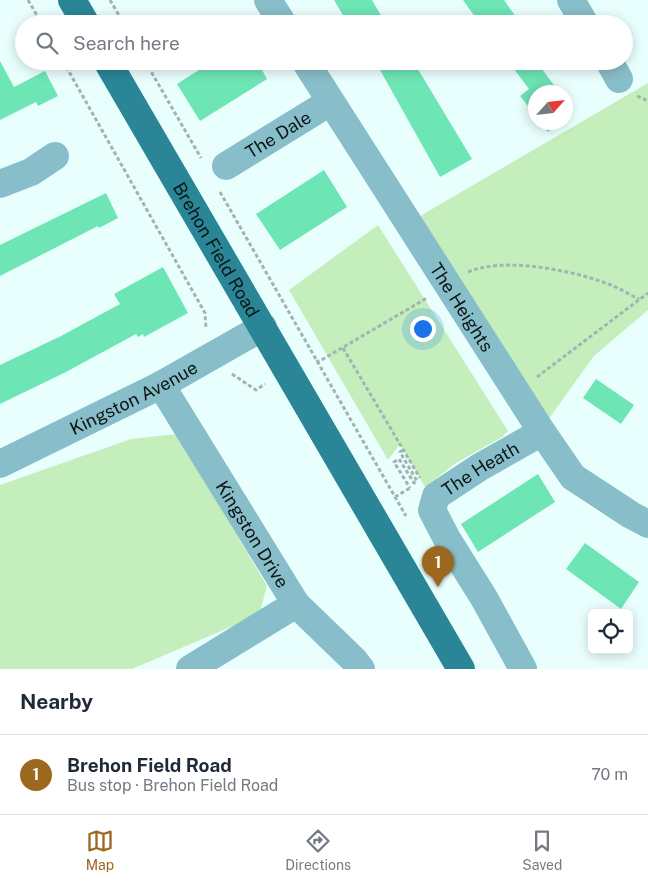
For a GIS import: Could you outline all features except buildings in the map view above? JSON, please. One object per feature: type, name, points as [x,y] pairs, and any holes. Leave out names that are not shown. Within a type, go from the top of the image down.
[{"type":"main road","points":[[72,0],[81,15]]},
{"type":"main road","name":"Brehon Field Road","points":[[113,70],[461,669]]},
{"type":"street","points":[[268,0],[277,15]]},
{"type":"street","points":[[570,0],[579,15]]},
{"type":"street","name":"The Heights","points":[[310,70],[542,432],[573,477],[648,524]]},
{"type":"street","name":"The Dale","points":[[216,172],[330,102]]},
{"type":"street","points":[[0,184],[31,172],[55,156]]},
{"type":"street","name":"Kingston Avenue","points":[[0,464],[161,385],[263,327]]},
{"type":"street","name":"Kingston Drive","points":[[161,385],[296,604],[361,669]]},
{"type":"street","name":"The Heath","points":[[523,669],[432,510],[436,496],[480,467],[542,432]]},
{"type":"street","points":[[190,669],[296,604]]},
{"type":"path","points":[[28,0],[37,15]]},
{"type":"path","points":[[110,0],[119,15]]},
{"type":"path","points":[[68,70],[205,313],[206,333],[227,371],[256,390],[287,368],[313,354]]},
{"type":"path","points":[[151,70],[216,172],[313,354],[410,523]]},
{"type":"path","points":[[461,276],[476,269],[512,265],[552,269],[611,285],[639,299]]},
{"type":"path","points":[[536,377],[648,293]]},
{"type":"path","points":[[313,354],[318,362],[432,295]]},
{"type":"path","points":[[343,348],[426,487],[436,496]]},
{"type":"path","points":[[395,497],[410,488],[394,462],[399,459],[414,483],[417,481],[400,452],[403,450]]},
{"type":"green space","points":[[648,83],[648,310],[594,356],[545,424],[415,219],[567,130],[573,130],[573,127]]},
{"type":"green space","points":[[378,225],[508,431],[502,437],[456,463],[425,487],[400,444],[388,460],[289,290]]},
{"type":"green space","points":[[177,434],[267,586],[259,615],[132,669],[0,669],[0,485],[131,439]]},
{"type":"place","name":"Brehon Field Road","points":[[438,587]]}]
